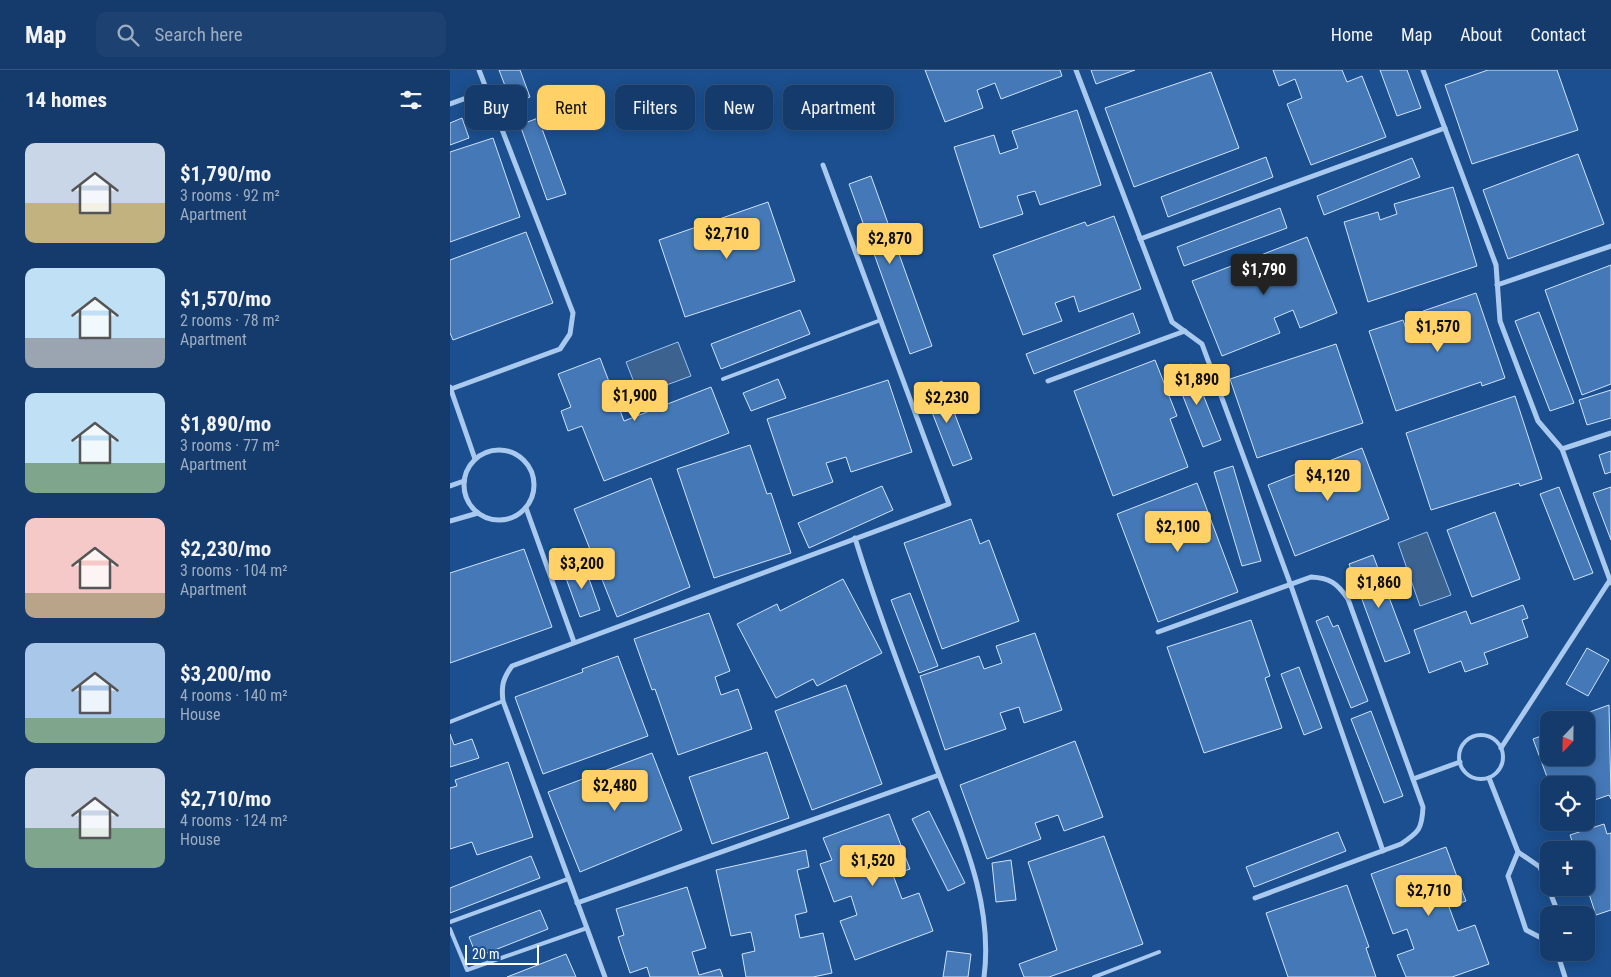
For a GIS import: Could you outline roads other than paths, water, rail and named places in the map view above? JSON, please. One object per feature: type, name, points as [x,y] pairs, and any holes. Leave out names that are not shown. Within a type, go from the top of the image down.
[{"type":"street","points":[[478,70],[484,85]]},
{"type":"street","points":[[1076,70],[1172,322],[1202,344],[1290,583],[1383,851]]},
{"type":"street","points":[[1423,70],[1496,265],[1500,321],[1538,422],[1562,449],[1610,581],[1501,748]]},
{"type":"street","points":[[450,104],[465,99]]},
{"type":"street","points":[[1140,239],[1445,128]]},
{"type":"street","points":[[475,459],[451,388],[560,349],[570,334],[573,313],[501,130]]},
{"type":"street","points":[[604,977],[503,700],[501,687],[505,675],[512,666],[574,642],[949,504],[823,165]]},
{"type":"street","points":[[1497,285],[1611,246]]},
{"type":"street","points":[[1048,381],[1185,331]]},
{"type":"street","points":[[1562,449],[1611,433]]},
{"type":"street","points":[[494,450],[515,453],[524,459],[534,478],[532,499],[526,508],[508,519],[497,520],[478,512],[467,499],[464,481],[466,473],[475,459],[494,450]]},
{"type":"street","points":[[450,486],[464,481]]},
{"type":"street","points":[[526,508],[574,642]]},
{"type":"street","points":[[450,521],[478,512]]},
{"type":"street","points":[[855,538],[874,601],[973,864],[982,916],[984,977]]},
{"type":"street","points":[[1158,632],[1311,577],[1325,578],[1337,583],[1348,599],[1423,808],[1422,824],[1415,835],[1402,844],[1255,898]]},
{"type":"street","points":[[1413,779],[1460,762]]},
{"type":"street","points":[[578,903],[939,775]]},
{"type":"street","points":[[1489,778],[1518,852],[1540,866],[1556,906]]},
{"type":"street","points":[[1518,852],[1508,876],[1526,930],[1540,937]]},
{"type":"street","points":[[1560,961],[1565,977]]},
{"type":"lane","points":[[723,379],[881,320]]},
{"type":"lane","points":[[450,722],[503,700]]},
{"type":"lane","points":[[1485,735],[1492,737],[1501,748],[1503,762],[1496,774],[1489,778],[1474,778],[1468,774],[1460,762],[1461,747],[1471,737],[1485,735]]},
{"type":"lane","points":[[450,922],[568,879]]},
{"type":"lane","points":[[450,929],[467,970],[586,928]]},
{"type":"lane","points":[[1094,977],[1160,952]]},
{"type":"water","points":[[678,342],[691,376],[639,395],[626,362]]},
{"type":"water","points":[[1427,532],[1451,595],[1420,606],[1398,543]]}]
